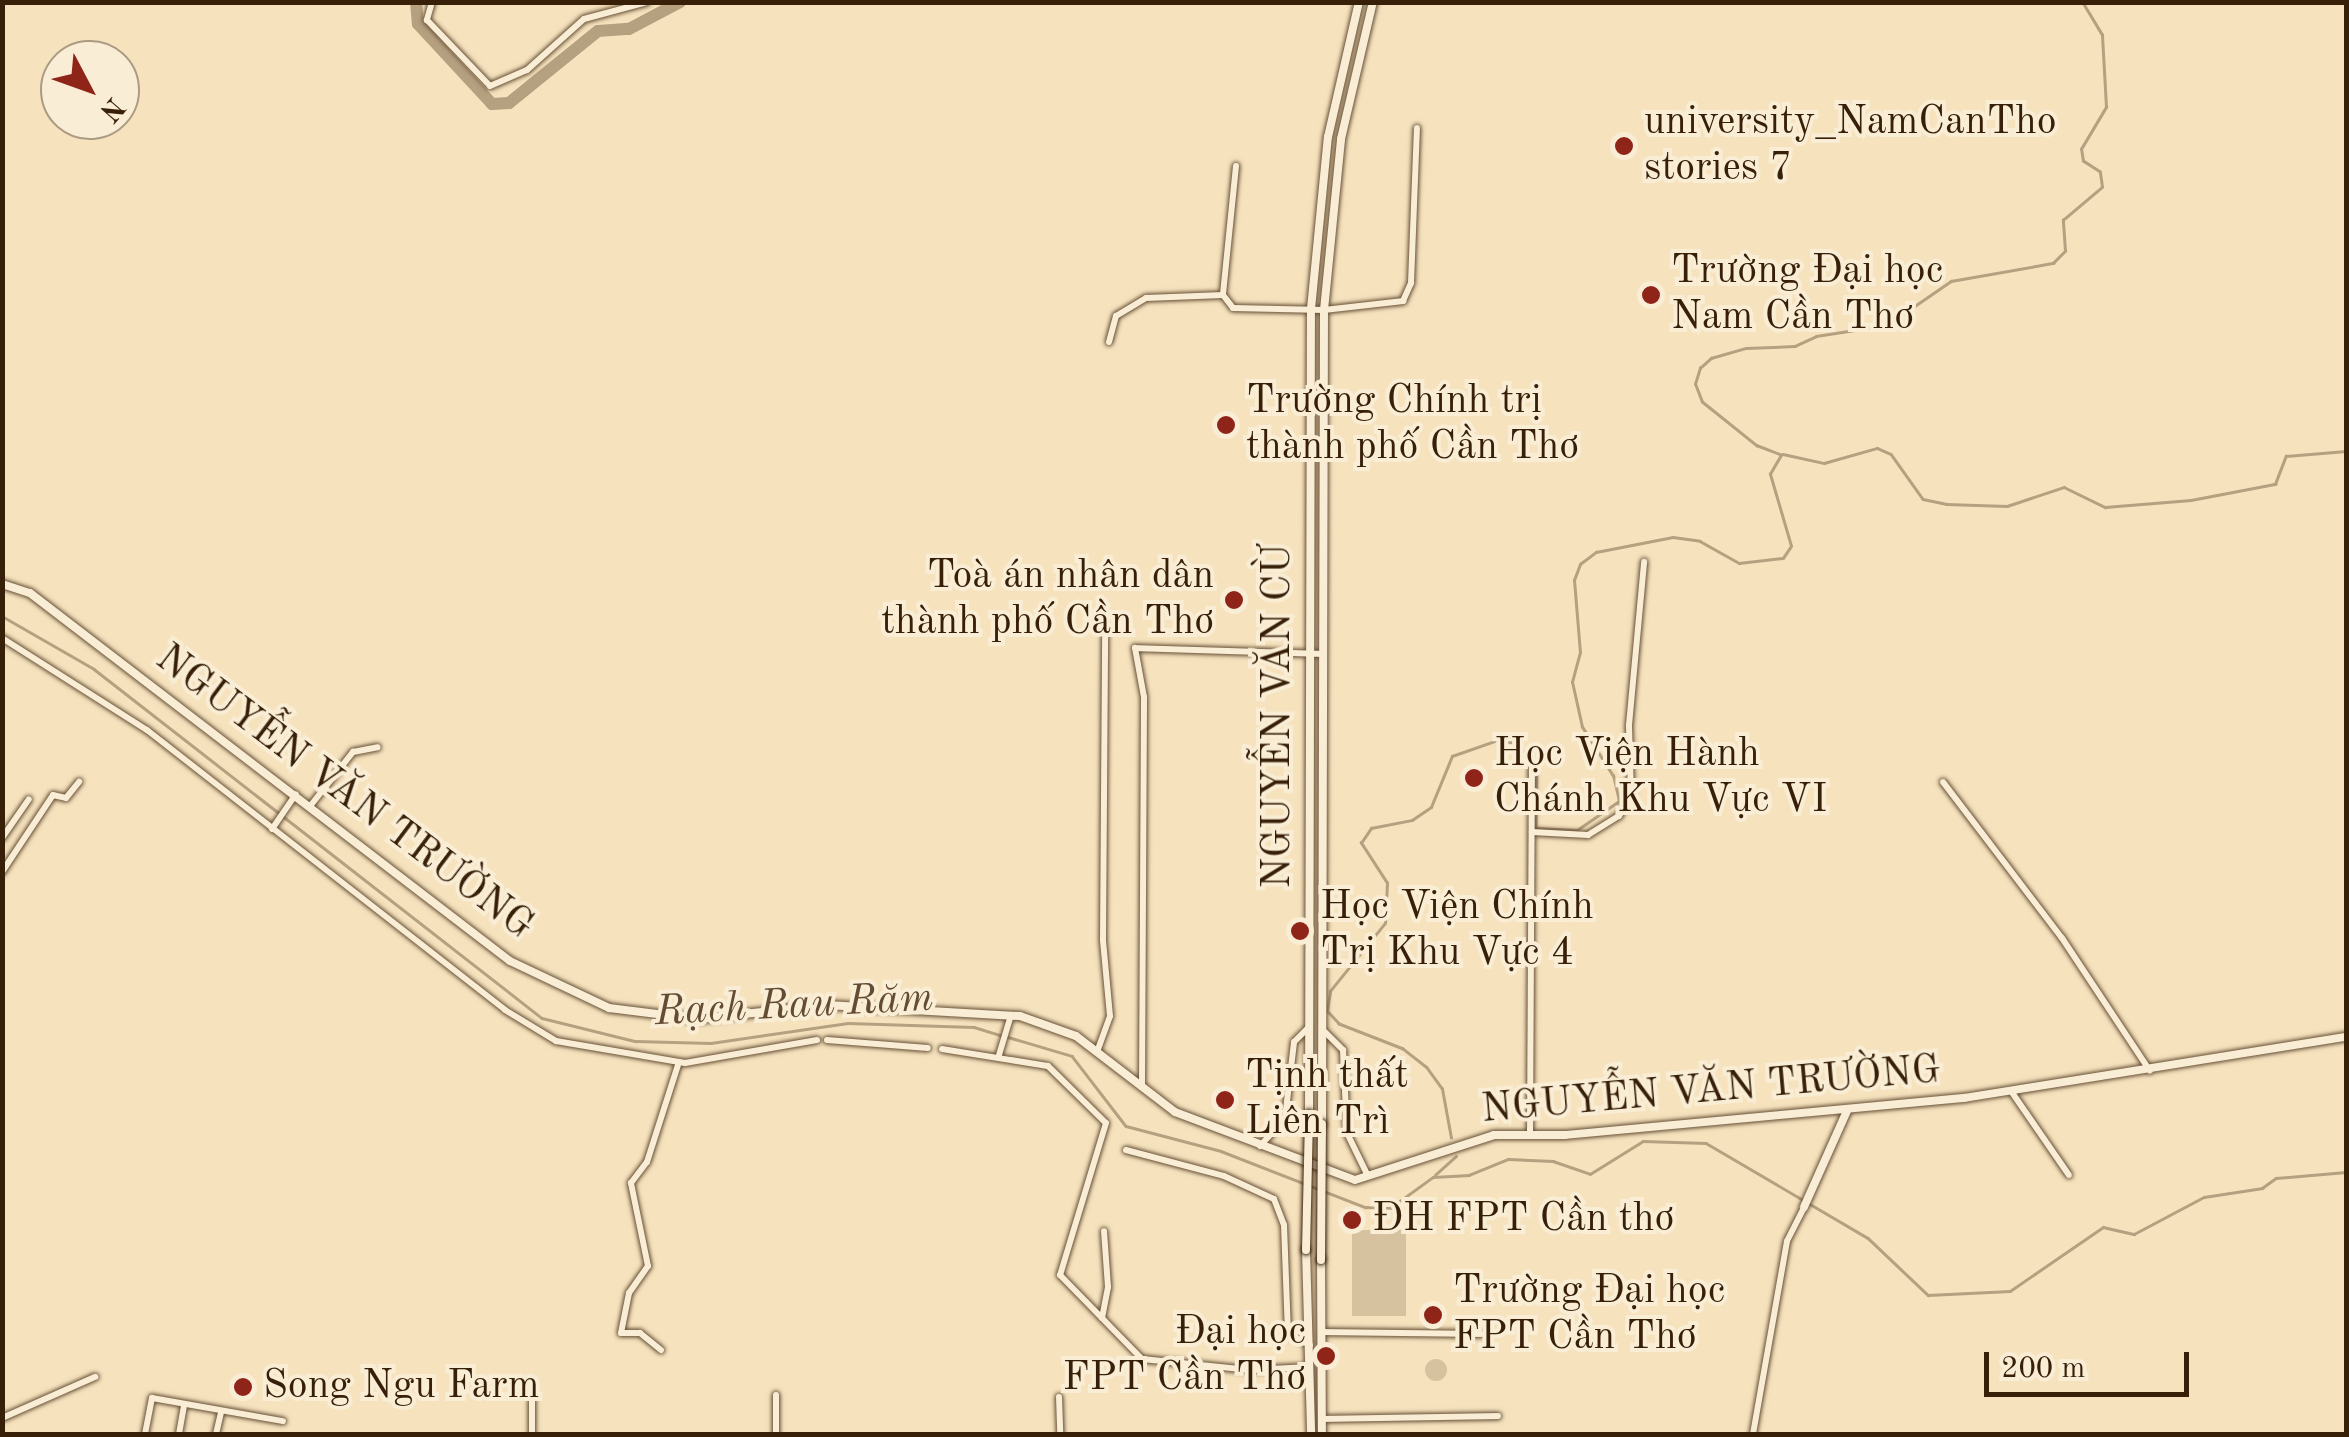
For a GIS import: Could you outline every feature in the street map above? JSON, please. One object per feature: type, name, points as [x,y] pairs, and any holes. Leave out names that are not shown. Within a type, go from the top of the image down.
[{"type":"main road","name":"NGUYỄN VĂN CỪ","points":[[1311,1434],[1306,1250],[1311,309],[1328,137],[1359,2]]},
{"type":"main road","name":"NGUYỄN VĂN CỪ","points":[[1322,1434],[1324,310],[1342,139],[1373,2]]},
{"type":"main road","points":[[1309,507],[1324,508]]},
{"type":"main road","name":"NGUYỄN VĂN TRƯỜNG","points":[[2,584],[30,593],[510,961],[608,1008],[697,1020],[828,1006],[1009,1020],[1076,1036],[1175,1112],[1336,1176],[1369,1177],[1494,1135],[1847,1111],[2150,1072],[2346,1037]]},
{"type":"main road","points":[[1309,736],[1321,736]]},
{"type":"main road","points":[[1309,902],[1321,903]]},
{"type":"main road","points":[[1806,1204],[1847,1111]]},
{"type":"street","points":[[432,2],[427,20],[490,86],[527,70],[584,18],[647,2]]},
{"type":"street","points":[[1110,342],[1116,316],[1146,298],[1223,295],[1238,310],[1324,310],[1391,304],[1408,296],[1417,128]]},
{"type":"street","points":[[1328,137],[1342,139]]},
{"type":"street","points":[[1223,295],[1236,166]]},
{"type":"street","points":[[1532,832],[1588,835],[1619,816],[1631,794],[1629,724],[1644,562]]},
{"type":"street","points":[[1098,1052],[1110,1016],[1103,940],[1105,626]]},
{"type":"street","points":[[2,638],[146,730],[536,1031],[556,1041],[679,1062],[817,1040]]},
{"type":"street","points":[[1142,1084],[1144,697],[1135,648],[1321,654]]},
{"type":"street","points":[[311,805],[353,752],[378,747]]},
{"type":"street","points":[[1530,1135],[1532,766]]},
{"type":"street","points":[[2,872],[54,794],[66,798],[79,782]]},
{"type":"street","points":[[1943,782],[2062,938],[2150,1072]]},
{"type":"street","points":[[273,827],[295,795]]},
{"type":"street","points":[[2,838],[29,799]]},
{"type":"street","points":[[1000,1052],[1009,1020]]},
{"type":"street","points":[[1260,1146],[1285,1118],[1294,1042],[1310,1026]]},
{"type":"street","points":[[1322,1029],[1342,1050],[1348,1134],[1369,1177]]},
{"type":"street","points":[[827,1040],[928,1048]]},
{"type":"street","points":[[942,1049],[1000,1052],[1056,1070],[1108,1128],[1091,1162],[1060,1275],[1064,1284],[1102,1318],[1156,1364],[1311,1367]]},
{"type":"street","points":[[661,1350],[640,1333],[621,1333],[628,1294],[648,1266],[632,1182],[648,1162],[679,1062]]},
{"type":"street","points":[[2011,1091],[2069,1175]]},
{"type":"street","points":[[1126,1150],[1224,1176],[1274,1199],[1284,1225],[1288,1332],[1310,1345]]},
{"type":"street","points":[[1753,1434],[1787,1241],[1806,1204]]},
{"type":"street","points":[[1102,1318],[1108,1287],[1104,1231]]},
{"type":"street","points":[[1322,1332],[1481,1334]]},
{"type":"street","points":[[2,1418],[95,1377]]},
{"type":"street","points":[[776,1396],[776,1434]]},
{"type":"street","points":[[1059,1397],[1060,1434]]},
{"type":"street","points":[[145,1434],[152,1398],[283,1421]]},
{"type":"street","points":[[532,1398],[532,1434]]},
{"type":"street","points":[[179,1434],[184,1405]]},
{"type":"street","points":[[216,1434],[221,1413]]},
{"type":"street","points":[[1322,1420],[1498,1416]]},
{"type":"shaded area","points":[[1352,1230],[1406,1230],[1406,1316],[1352,1316]]},
{"type":"shaded area","points":[[1436,1359],[1444,1362],[1444,1378],[1436,1381],[1428,1378],[1425,1370],[1428,1362]]},
{"type":"waterway","points":[[416,2],[418,24],[492,104],[509,103],[598,31],[629,29],[680,2]]},
{"type":"waterway","points":[[1451,1138],[1442,1089],[1427,1068],[1403,1049],[1339,1024],[1327,1011],[1330,991],[1385,923],[1387,883],[1361,843],[1371,828],[1412,820],[1431,807],[1452,756],[1498,740],[1517,743],[1537,767],[1536,828],[1577,830],[1619,801],[1613,776],[1582,727],[1572,682],[1580,653],[1574,580],[1580,564],[1596,552],[1673,537],[1700,541],[1739,563],[1783,558],[1791,546],[1770,474],[1781,455],[1757,446],[1702,402],[1695,384],[1700,368],[1711,358],[1746,348],[1795,346],[1816,336],[1887,325],[1951,281],[2053,263],[2065,251],[2063,220],[2102,187],[2100,172],[2083,161],[2081,149],[2106,107],[2102,35],[2082,2]]},
{"type":"waterway","points":[[1783,454],[1824,463],[1877,448],[1891,454],[1923,499],[1946,504],[2007,506],[2064,487],[2105,507],[2191,500],[2275,484],[2286,456],[2346,451]]},
{"type":"waterway","name":"Rạch Rau Răm","points":[[2,616],[94,669],[542,1018],[635,1041],[711,1043],[848,1023],[974,1027],[1001,1035]]},
{"type":"waterway","name":"Rạch Rau Răm","points":[[1008,1037],[1072,1056],[1126,1126],[1221,1151],[1365,1207],[1390,1208],[1433,1177],[1469,1175],[1508,1159],[1553,1161],[1590,1174],[1643,1141],[1706,1143],[1868,1238],[1928,1295],[2010,1291],[2103,1227],[2134,1234],[2204,1197],[2262,1188],[2276,1178],[2346,1172]]},
{"type":"waterway","name":"Rạch Rau Răm","points":[[2346,1103],[2346,1112]]},
{"type":"waterway","points":[[1435,1175],[1456,1156]]},
{"type":"place","name":"university_NamCanTho stories 7","points":[[1624,146]]},
{"type":"place","name":"Trường Đại học Nam Cần Thơ","points":[[1651,295]]},
{"type":"place","name":"Trường Chính trị thành phố Cần Thơ","points":[[1226,425]]},
{"type":"place","name":"Toà án nhân dân thành phố Cần Thơ","points":[[1234,600]]},
{"type":"place","name":"Học Viện Hành Chánh Khu Vực VI","points":[[1474,778]]},
{"type":"place","name":"Học Viện Chính Trị Khu Vực 4","points":[[1300,931]]},
{"type":"place","name":"Tịnh thất Liên Trì","points":[[1225,1100]]},
{"type":"place","name":"ĐH FPT Cần thơ","points":[[1352,1220]]},
{"type":"place","name":"Trường Đại học FPT Cần Thơ","points":[[1433,1315]]},
{"type":"place","name":"Đại học FPT Cần Thơ","points":[[1326,1356]]},
{"type":"place","name":"Song Ngu Farm","points":[[243,1387]]}]
